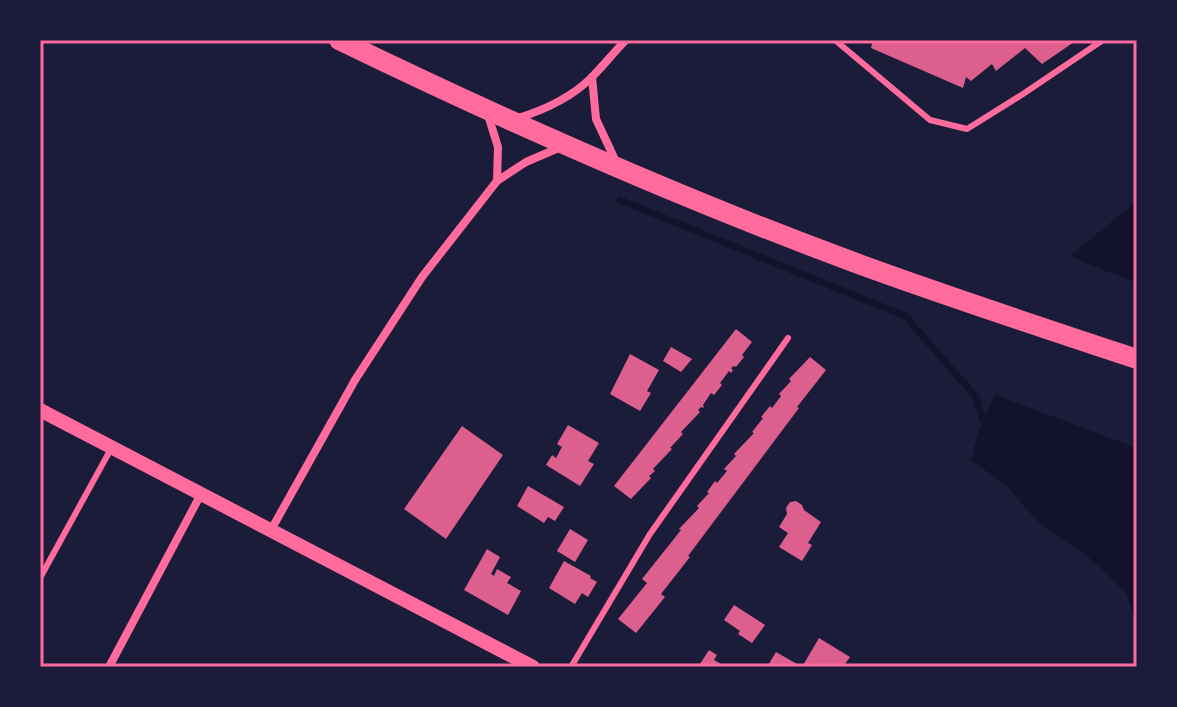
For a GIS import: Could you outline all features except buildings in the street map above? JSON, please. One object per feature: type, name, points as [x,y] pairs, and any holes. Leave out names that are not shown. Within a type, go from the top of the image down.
[{"type":"main road","points":[[339,40],[565,145],[856,263],[1137,359]]},
{"type":"street","points":[[509,120],[559,101],[592,77],[626,40]]},
{"type":"street","points":[[592,77],[596,119],[619,168]]},
{"type":"street","points":[[486,109],[498,147],[497,181]]},
{"type":"street","points":[[271,530],[355,380],[422,277],[497,181],[536,156],[565,145]]},
{"type":"street","points":[[40,410],[533,667]]},
{"type":"street","points":[[109,667],[201,494]]},
{"type":"lane","points":[[835,40],[930,120],[967,129],[1103,40]]},
{"type":"lane","points":[[571,667],[650,534],[788,338]]},
{"type":"lane","points":[[40,578],[112,447]]},
{"type":"shaded area","points":[[1137,201],[1137,283],[1071,255]]},
{"type":"shaded area","points":[[995,395],[1137,448],[1137,625],[1126,593],[1085,554],[1038,522],[1007,486],[971,460],[979,429]]},
{"type":"waterway","points":[[620,200],[905,316],[976,397],[983,420]]}]
